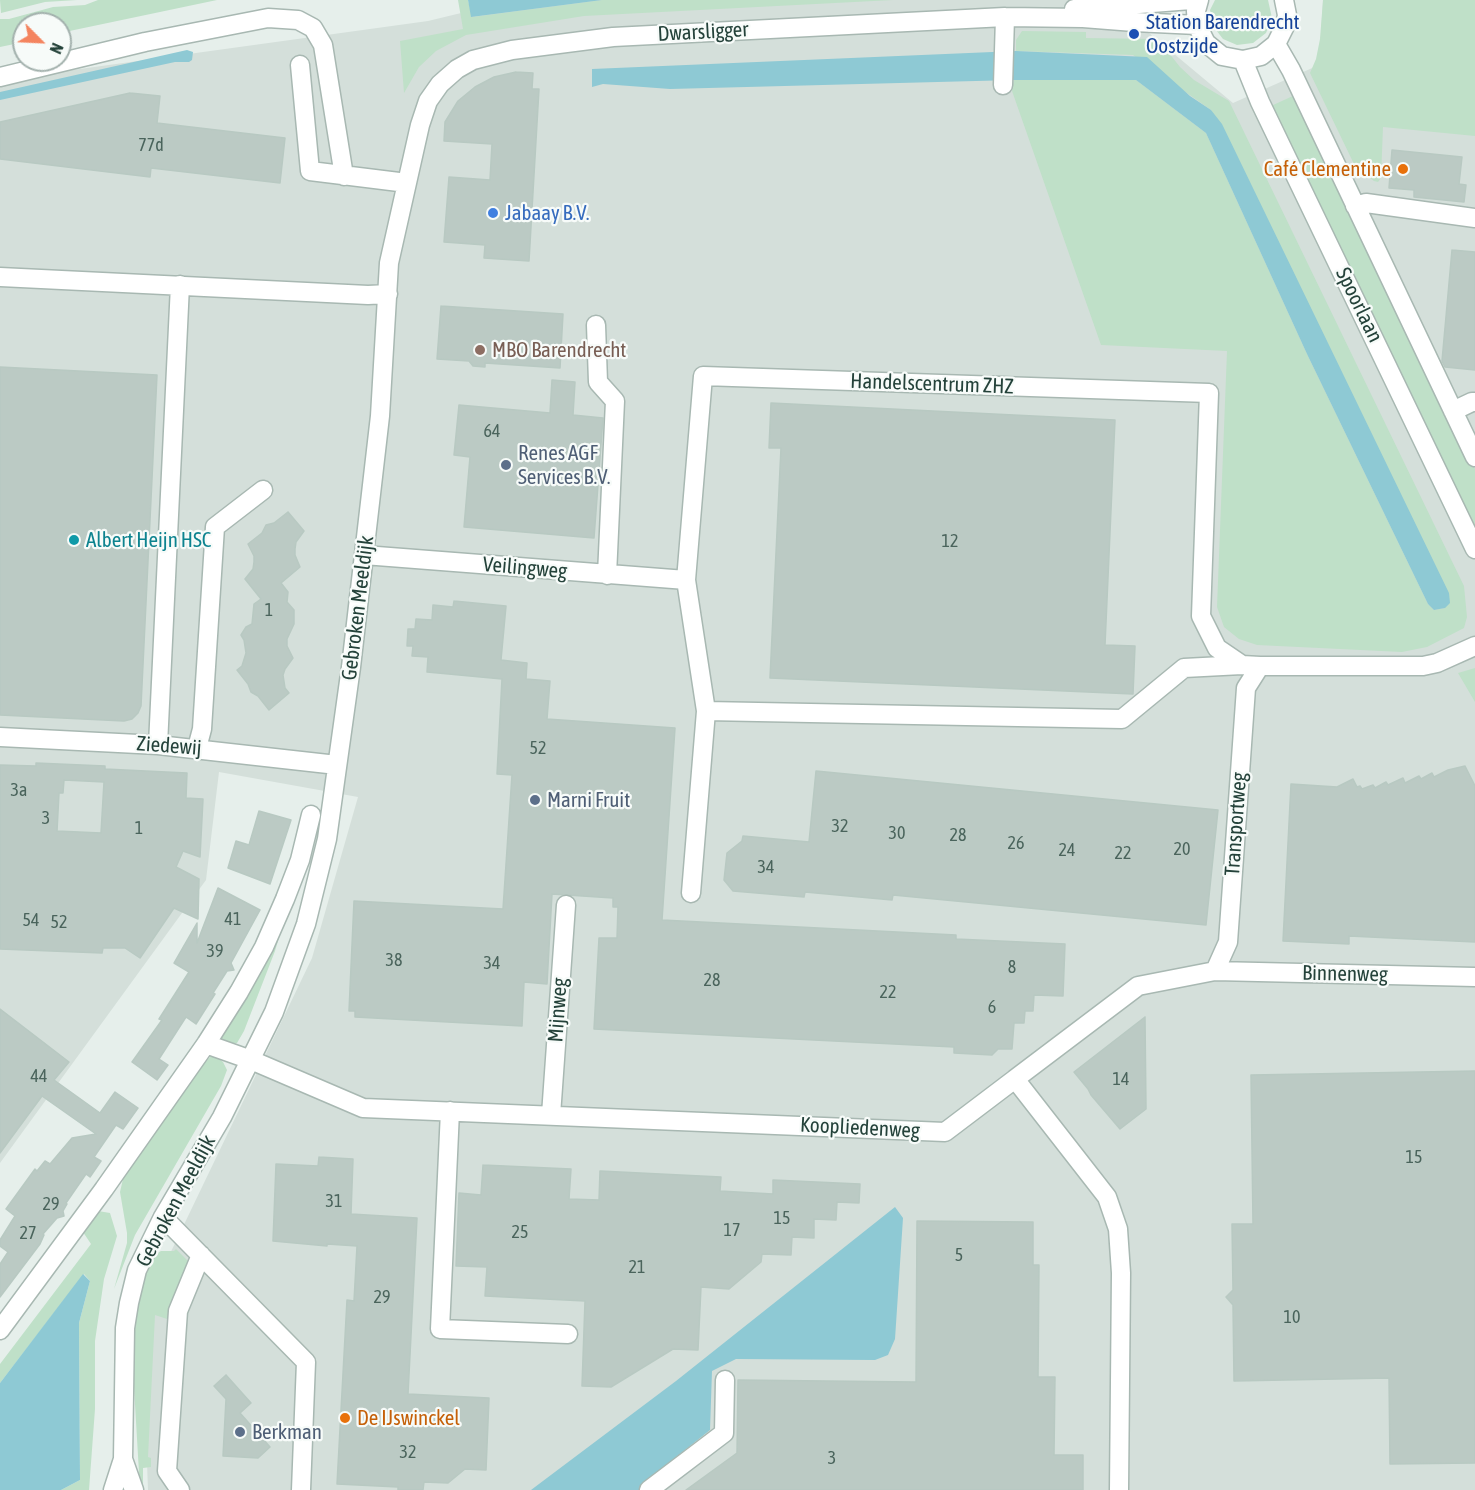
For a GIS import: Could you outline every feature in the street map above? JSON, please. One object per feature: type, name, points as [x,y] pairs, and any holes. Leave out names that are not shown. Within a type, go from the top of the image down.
[{"type":"street","name":"Dwarsligger","points":[[417,146],[420,125],[428,101],[440,84],[457,69],[473,60],[512,50],[613,37],[1005,24],[1084,7],[1177,3],[1191,0]]},
{"type":"street","points":[[1199,0],[1196,11],[1197,25],[1206,43],[1213,51],[1232,60],[1261,56],[1276,44],[1285,26],[1287,15],[1284,0]]},
{"type":"street","name":"Dwarsligger","points":[[1043,16],[1197,25]]},
{"type":"street","points":[[0,77],[145,42],[268,18],[298,20],[313,28],[323,45],[344,176]]},
{"type":"street","points":[[1003,85],[1005,24]]},
{"type":"street","name":"Spoorlaan","points":[[1276,44],[1292,70],[1475,457]]},
{"type":"street","name":"Spoorlaan","points":[[1243,60],[1260,102],[1475,549]]},
{"type":"street","points":[[300,65],[310,171],[407,183]]},
{"type":"street","name":"Gebroken Meeldijk","points":[[113,1490],[123,1459],[125,1328],[129,1303],[142,1259],[163,1217],[222,1116],[274,1012],[306,924],[327,839],[380,416],[389,263],[394,233],[417,146]]},
{"type":"street","points":[[1355,206],[1366,203],[1475,218]]},
{"type":"street","points":[[0,277],[368,295],[388,294]]},
{"type":"street","points":[[158,745],[180,285]]},
{"type":"street","points":[[596,325],[598,382],[615,401],[607,575]]},
{"type":"street","name":"Handelscentrum ZHZ","points":[[691,893],[706,711],[686,580],[703,376],[1209,393],[1201,616],[1217,648],[1251,666]]},
{"type":"street","points":[[1453,411],[1475,402]]},
{"type":"street","points":[[197,748],[202,729],[215,527],[263,490]]},
{"type":"street","name":"Veilingweg","points":[[364,555],[686,580]]},
{"type":"street","points":[[706,711],[1122,720],[1184,668],[1423,666],[1437,663],[1475,646]]},
{"type":"street","name":"Transportweg","points":[[1215,971],[1228,942],[1246,688],[1251,666]]},
{"type":"street","name":"Ziedewij","points":[[0,737],[197,748],[337,765]]},
{"type":"street","points":[[0,1330],[104,1189],[206,1044],[239,992],[264,947],[285,899],[300,860],[311,816]]},
{"type":"street","name":"Mijnweg","points":[[551,1115],[566,905]]},
{"type":"street","points":[[1119,1490],[1121,1273],[1118,1229],[1107,1197],[1016,1078],[1138,986],[1215,971]]},
{"type":"street","name":"Binnenweg","points":[[1215,971],[1475,977]]},
{"type":"street","points":[[206,1044],[251,1060]]},
{"type":"street","name":"Koopliedenweg","points":[[251,1060],[363,1108],[945,1132],[1016,1078]]},
{"type":"street","points":[[450,1111],[440,1329],[568,1334]]},
{"type":"street","points":[[163,1217],[306,1362],[301,1490]]},
{"type":"street","points":[[180,1490],[167,1471],[178,1311],[201,1255]]},
{"type":"street","points":[[649,1490],[724,1433],[725,1380]]},
{"type":"street","name":"Gebroken Meeldijk","points":[[123,1459],[134,1490]]},
{"type":"shaded area","points":[[515,0],[1148,0],[1149,33],[1233,103],[1319,65],[1323,0],[1475,0],[1475,1490],[148,1490],[143,1353],[154,1287],[312,958],[358,797],[219,772],[206,880],[0,1163],[0,80],[72,72],[72,70],[428,21]]},
{"type":"green space","points":[[0,0],[77,0],[45,2],[1,13]]},
{"type":"green space","points":[[98,0],[217,0],[72,30],[72,12],[35,12],[53,7],[85,5]]},
{"type":"green space","points":[[458,0],[468,0],[472,17],[602,0],[893,0],[584,16],[466,35],[436,51],[419,67],[404,93],[400,41],[463,29]]},
{"type":"green space","points":[[1215,0],[1268,0],[1272,18],[1266,33],[1253,43],[1237,45],[1223,39],[1213,26],[1210,10]]},
{"type":"green space","points":[[1323,0],[1475,0],[1475,136],[1383,127],[1381,178],[1378,182],[1374,181],[1359,169],[1354,164],[1310,73],[1316,59],[1320,39]]},
{"type":"green space","points":[[12,18],[12,44],[0,47],[0,19]]},
{"type":"green space","points":[[1022,31],[1086,32],[1086,38],[1154,39],[1161,43],[1194,80],[1229,101],[1464,586],[1467,617],[1464,628],[1427,647],[1402,652],[1257,645],[1239,639],[1224,627],[1217,607],[1227,351],[1101,345],[1012,91],[1014,80],[1136,80],[1206,133],[1307,354],[1428,604],[1434,610],[1445,608],[1211,110],[1133,55],[1016,51],[1016,40]]},
{"type":"green space","points":[[1295,95],[1475,469],[1475,532],[1271,106]]},
{"type":"green space","points":[[1475,668],[1475,702],[1458,673]]},
{"type":"green space","points":[[299,870],[275,951],[244,1031],[237,1043],[229,1045],[224,1043],[221,1037]]},
{"type":"green space","points":[[210,1057],[217,1057],[227,1070],[221,1086],[135,1235],[114,1289],[127,1243],[120,1192],[123,1179]]},
{"type":"green space","points":[[98,1211],[110,1213],[117,1236],[104,1279],[95,1341],[95,1409],[89,1490],[61,1490],[80,1480],[79,1323],[90,1281],[84,1274],[0,1383],[0,1364],[91,1244],[83,1232]]},
{"type":"green space","points":[[176,1249],[197,1270],[170,1320],[155,1315],[148,1457],[151,1458],[151,1467],[143,1468],[143,1490],[140,1490],[132,1353],[134,1330],[143,1281],[152,1256],[161,1251]]},
{"type":"water","points":[[468,0],[602,0],[471,17]]},
{"type":"water","points":[[187,50],[193,52],[192,60],[189,62],[175,62],[0,100],[0,92]]},
{"type":"water","points":[[1016,51],[1147,57],[1190,96],[1211,110],[1222,124],[1449,593],[1450,603],[1445,608],[1434,610],[1428,604],[1307,354],[1206,133],[1136,80],[1014,80],[670,89],[603,84],[592,87],[592,69]]},
{"type":"water","points":[[895,1207],[903,1218],[895,1339],[888,1355],[875,1360],[736,1359],[712,1371],[710,1430],[641,1485],[640,1490],[531,1490],[676,1381]]},
{"type":"water","points":[[83,1274],[90,1281],[79,1323],[80,1480],[61,1490],[0,1490],[0,1383]]},
{"type":"building","points":[[516,72],[533,73],[532,89],[539,89],[529,261],[484,258],[485,245],[444,242],[449,177],[490,180],[492,144],[444,141],[445,122],[458,101],[475,87],[494,77]]},
{"type":"building","points":[[130,93],[160,96],[157,123],[285,138],[280,183],[151,168],[150,177],[0,159],[0,122]]},
{"type":"building","points":[[1392,150],[1462,157],[1459,184],[1466,185],[1464,202],[1414,197],[1414,190],[1389,188]]},
{"type":"building","points":[[1452,250],[1475,252],[1475,370],[1445,367],[1442,361]]},
{"type":"building","points":[[441,306],[563,314],[560,368],[485,363],[485,367],[473,366],[469,361],[437,359]]},
{"type":"building","name":"Albert Heijn HSC","points":[[0,367],[157,375],[141,706],[132,719],[124,721],[0,715]]},
{"type":"building","points":[[552,380],[575,382],[573,415],[603,418],[594,538],[464,527],[470,457],[454,455],[459,405],[550,413]]},
{"type":"building","points":[[771,403],[1115,420],[1105,645],[1135,646],[1133,694],[770,678],[781,448],[769,448]]},
{"type":"building","points":[[288,512],[304,531],[296,542],[295,549],[300,567],[281,583],[288,592],[287,602],[294,610],[294,624],[287,639],[287,646],[293,658],[283,675],[285,688],[289,693],[269,710],[258,696],[251,692],[237,670],[242,666],[246,653],[241,635],[246,627],[252,624],[254,604],[261,599],[245,579],[253,569],[254,562],[254,556],[248,544],[262,533],[266,525],[274,523]]},
{"type":"building","points":[[454,601],[506,606],[501,660],[527,663],[526,679],[550,681],[547,719],[675,728],[662,920],[956,935],[956,939],[1065,944],[1063,996],[1034,995],[1033,1011],[1025,1011],[1024,1023],[1014,1023],[1012,1049],[998,1049],[992,1055],[954,1053],[954,1047],[594,1029],[599,938],[617,938],[618,907],[613,907],[613,898],[552,894],[547,984],[524,982],[522,1026],[355,1017],[355,1011],[349,1011],[354,901],[503,909],[512,775],[497,774],[502,679],[427,672],[428,657],[412,656],[413,646],[407,646],[408,629],[415,629],[416,619],[432,620],[433,605],[453,607]]},
{"type":"building","points":[[36,763],[105,766],[105,769],[187,773],[186,798],[203,799],[200,857],[183,851],[176,867],[199,879],[198,919],[174,908],[140,958],[125,948],[103,948],[102,953],[0,949],[0,765],[36,766]],"holes":[[[64,780],[104,782],[101,833],[57,831],[59,793],[63,793]]]},
{"type":"building","points":[[1465,766],[1475,786],[1475,942],[1349,936],[1349,944],[1283,941],[1291,784],[1337,787],[1353,779],[1357,787],[1360,786],[1362,789],[1373,785],[1375,788],[1386,782],[1388,785],[1403,778],[1405,783],[1419,776],[1421,779],[1432,773],[1434,777],[1448,770]]},
{"type":"building","points":[[816,771],[1218,810],[1206,925],[893,895],[892,900],[805,892],[804,897],[733,891],[724,880],[727,853],[742,841],[743,836],[809,842]]},
{"type":"building","points":[[259,811],[291,820],[270,884],[228,868],[236,841],[249,845]]},
{"type":"building","points":[[218,888],[260,910],[231,963],[234,970],[227,971],[196,1024],[186,1017],[159,1059],[168,1065],[157,1080],[132,1062],[162,1020],[159,1019],[189,972],[174,963],[197,923],[197,943]]},
{"type":"building","points":[[0,1009],[69,1062],[54,1080],[100,1113],[115,1092],[138,1108],[123,1129],[116,1125],[94,1157],[101,1161],[90,1177],[86,1174],[66,1203],[64,1216],[57,1218],[43,1234],[40,1244],[0,1297],[0,1264],[8,1252],[0,1246],[0,1240],[15,1216],[6,1209],[35,1169],[37,1171],[45,1161],[50,1164],[72,1138],[96,1134],[42,1096],[0,1153]]},
{"type":"building","points":[[1145,1017],[1146,1109],[1120,1129],[1074,1072]]},
{"type":"building","points":[[1475,1071],[1475,1463],[1390,1464],[1389,1378],[1234,1381],[1233,1305],[1226,1297],[1233,1290],[1232,1224],[1253,1224],[1251,1075]]},
{"type":"building","points":[[319,1157],[353,1159],[351,1214],[417,1218],[408,1394],[489,1398],[486,1470],[465,1469],[448,1483],[424,1482],[423,1490],[337,1484],[347,1300],[354,1301],[357,1246],[273,1241],[276,1164],[318,1166]]},
{"type":"building","points":[[483,1165],[571,1169],[569,1199],[599,1200],[600,1171],[721,1177],[720,1191],[773,1194],[773,1180],[860,1184],[859,1203],[837,1202],[836,1220],[814,1219],[814,1238],[792,1237],[791,1255],[762,1254],[761,1262],[729,1289],[701,1287],[698,1350],[673,1349],[611,1387],[582,1386],[585,1301],[485,1296],[487,1267],[456,1266],[459,1193],[481,1195]]},
{"type":"building","points":[[917,1221],[1033,1222],[1033,1265],[1039,1265],[1038,1377],[1055,1377],[1054,1455],[1083,1455],[1083,1490],[686,1490],[737,1453],[738,1380],[916,1382]]},
{"type":"building","points":[[226,1375],[251,1403],[240,1413],[270,1447],[258,1458],[223,1456],[226,1399],[214,1386]]},
{"type":"place","name":"Station Barendrecht Oostzijde","points":[[1134,34]]},
{"type":"place","name":"Café Clementine","points":[[1403,169]]},
{"type":"place","name":"Jabaay B.V.","points":[[493,213]]},
{"type":"place","name":"MBO Barendrecht","points":[[480,350]]},
{"type":"place","name":"Renes AGF Services B.V.","points":[[506,465]]},
{"type":"place","name":"Albert Heijn HSC","points":[[74,540]]},
{"type":"place","name":"Marni Fruit","points":[[535,800]]},
{"type":"place","name":"De IJswinckel","points":[[345,1418]]},
{"type":"place","name":"Berkman","points":[[240,1432]]}]
